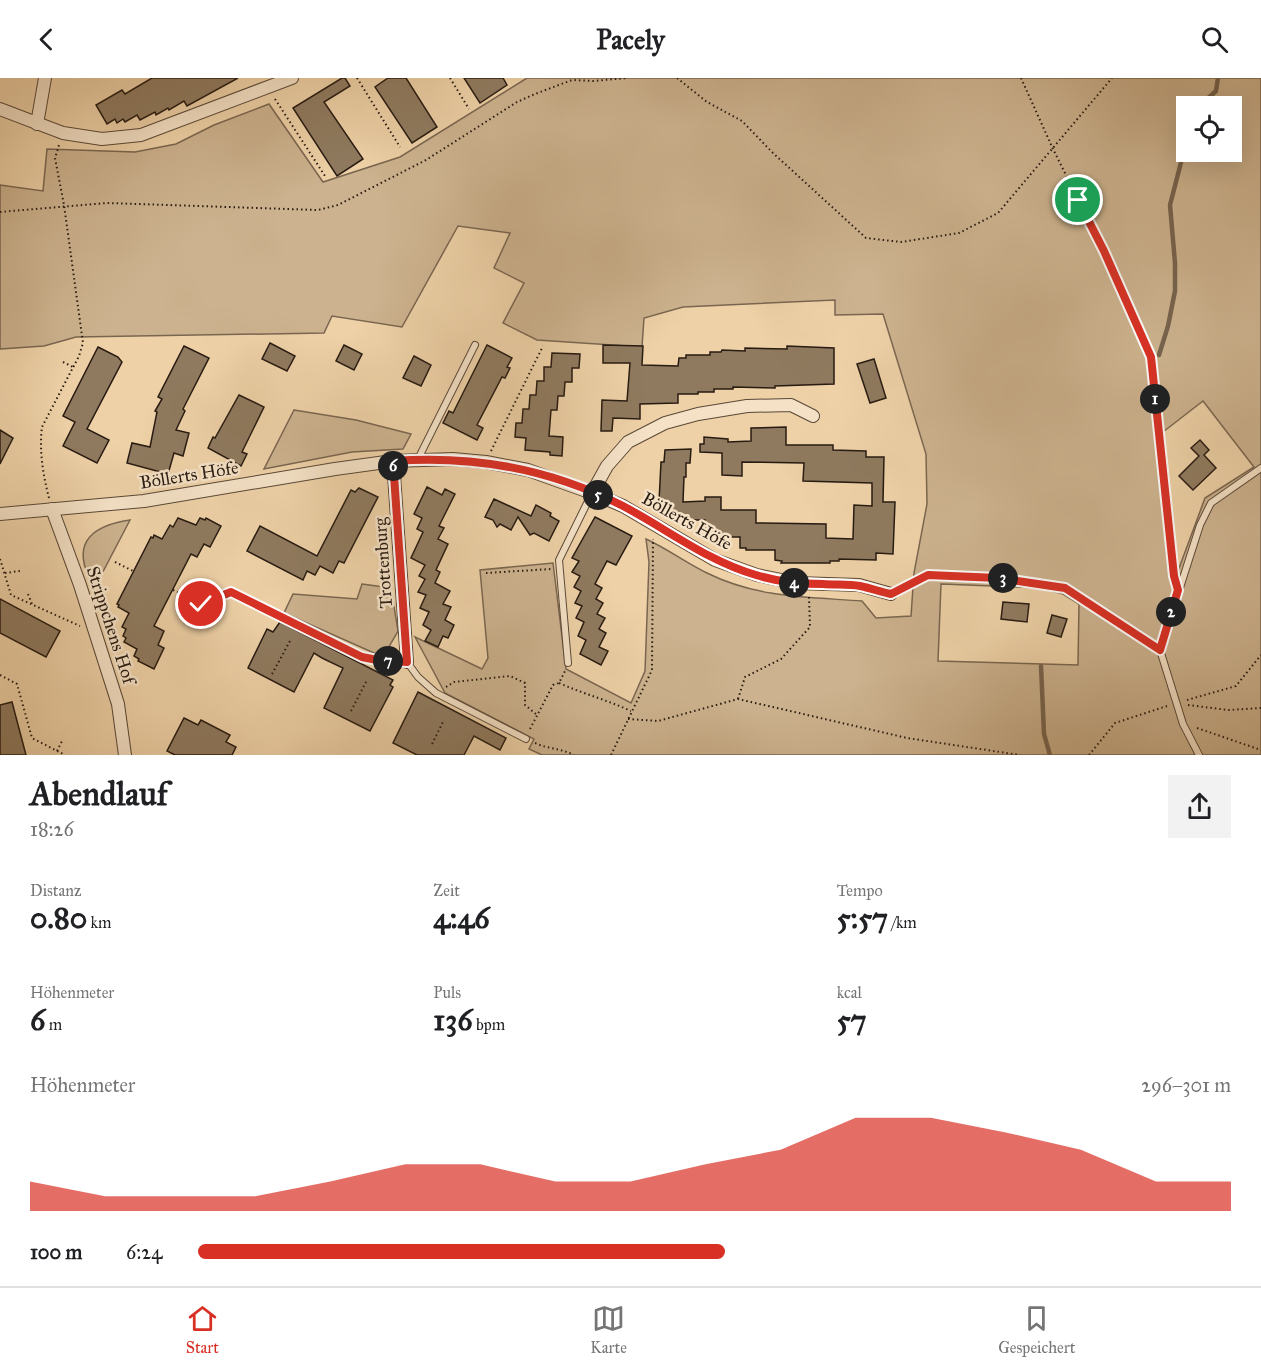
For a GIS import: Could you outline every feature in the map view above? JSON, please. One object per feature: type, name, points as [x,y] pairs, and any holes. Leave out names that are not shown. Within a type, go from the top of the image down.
[{"type":"street","points":[[37,124],[45,78]]},
{"type":"street","points":[[0,109],[63,133],[102,139],[141,135],[292,78]]},
{"type":"street","points":[[592,493],[607,466],[628,442],[665,423],[698,414],[747,406],[791,405],[813,416]]},
{"type":"street","name":"Böllerts Höfe","points":[[0,514],[144,501],[393,461],[418,459],[486,462],[528,470],[592,493],[623,506],[715,560],[756,575],[808,584],[859,585],[891,594]]},
{"type":"street","name":"Trottenburg","points":[[393,461],[407,662]]},
{"type":"street","name":"Strippchens Hof","points":[[52,509],[118,704],[125,755]]},
{"type":"lane","points":[[418,459],[475,345]]},
{"type":"lane","points":[[1163,468],[1174,576],[1178,590]]},
{"type":"lane","points":[[1199,755],[1183,724],[1160,650],[1200,525],[1211,503],[1261,468]]},
{"type":"lane","points":[[568,663],[559,560],[592,493]]},
{"type":"lane","points":[[1065,588],[1160,650]]},
{"type":"lane","points":[[299,625],[362,657],[407,662],[418,677],[436,693],[526,739]]},
{"type":"path","points":[[357,78],[400,147]]},
{"type":"path","points":[[450,78],[469,109]]},
{"type":"path","points":[[0,212],[107,203],[318,210],[338,205],[426,160],[517,102],[572,79],[593,81],[627,78]]},
{"type":"path","points":[[677,78],[707,102],[742,122],[867,238],[901,242],[959,233],[998,213],[1112,78]]},
{"type":"path","points":[[1021,78],[1104,251],[1151,357],[1163,468]]},
{"type":"path","points":[[267,87],[325,176]]},
{"type":"path","points":[[52,509],[45,480],[40,440],[42,427],[83,343],[55,158],[63,133]]},
{"type":"path","points":[[486,462],[543,346]]},
{"type":"path","points":[[63,362],[73,366]]},
{"type":"path","points":[[611,755],[652,670],[653,525]]},
{"type":"path","points":[[0,559],[11,595],[96,634]]},
{"type":"path","points":[[115,562],[133,571]]},
{"type":"path","points":[[486,573],[560,569]]},
{"type":"path","points":[[4,573],[20,571]]},
{"type":"path","points":[[891,594],[928,575],[998,578],[1065,588]]},
{"type":"path","points":[[738,699],[745,677],[781,659],[810,627],[808,584]]},
{"type":"path","points":[[173,590],[201,604],[231,592],[299,625]]},
{"type":"path","points":[[28,594],[32,604]]},
{"type":"path","points":[[272,674],[290,641]]},
{"type":"path","points":[[1089,755],[1115,723],[1236,686],[1261,655]]},
{"type":"path","points":[[559,683],[568,663]]},
{"type":"path","points":[[0,675],[17,684],[32,738],[65,755]]},
{"type":"path","points":[[436,693],[454,682],[510,676],[525,683],[525,705],[537,715]]},
{"type":"path","points":[[351,711],[367,680]]},
{"type":"path","points":[[574,755],[561,748],[543,747],[526,739],[553,685],[559,683],[589,697],[601,697],[632,711]]},
{"type":"path","points":[[628,719],[658,721],[738,699],[907,738],[1020,755]]},
{"type":"path","points":[[1176,703],[1228,710],[1261,708]]},
{"type":"path","points":[[432,744],[444,720]]},
{"type":"path","points":[[1183,724],[1261,750]]},
{"type":"path","points":[[57,751],[62,741]]},
{"type":"shaded area","points":[[527,78],[1261,78],[1261,755],[542,755],[529,749],[534,739],[445,693],[415,637],[482,669],[488,658],[480,570],[553,563],[566,669],[631,703],[645,671],[649,562],[646,539],[707,573],[745,587],[783,595],[862,601],[876,618],[911,616],[914,573],[927,504],[926,454],[883,314],[835,315],[835,300],[683,307],[644,318],[642,347],[537,340],[503,323],[524,283],[494,268],[510,233],[458,226],[402,327],[332,316],[324,333],[76,337],[44,346],[0,349],[0,185],[43,191],[47,149],[135,152],[176,144],[214,125],[269,104],[323,182],[400,157]],"holes":[[[1203,401],[1254,467],[1205,498],[1178,571],[1163,432]],[[941,584],[1041,588],[1063,594],[1079,604],[1078,665],[938,661]]]},
{"type":"shaded area","points":[[294,410],[356,420],[411,434],[403,449],[352,452],[264,469]]},
{"type":"shaded area","points":[[130,520],[95,587],[83,558],[87,540],[101,529]]},
{"type":"shaded area","points":[[362,584],[391,588],[398,631],[383,657],[284,613],[293,594],[357,599]]},
{"type":"building","points":[[152,78],[238,78],[187,106],[184,101],[169,110],[168,108],[156,115],[155,112],[140,120],[137,115],[125,122],[123,119],[117,123],[115,119],[107,124],[96,105],[122,90],[125,94]]},
{"type":"building","points":[[345,78],[350,86],[324,102],[363,159],[337,176],[293,108]]},
{"type":"building","points":[[388,78],[406,78],[437,127],[412,143],[375,87]]},
{"type":"building","points":[[464,78],[503,78],[507,85],[480,103]]},
{"type":"building","points":[[270,343],[295,356],[287,371],[262,359]]},
{"type":"building","points":[[344,345],[362,354],[354,370],[336,361]]},
{"type":"building","points":[[487,345],[512,358],[505,378],[502,377],[477,425],[483,428],[477,440],[443,423],[449,411],[453,413]]},
{"type":"building","points":[[603,345],[643,346],[642,365],[678,366],[679,358],[686,358],[686,355],[710,355],[710,352],[721,352],[722,350],[787,349],[787,346],[834,348],[834,384],[775,386],[775,388],[733,387],[733,389],[714,389],[714,392],[678,394],[678,403],[640,404],[640,419],[613,418],[612,431],[601,431],[602,400],[627,401],[630,363],[603,363]]},
{"type":"building","points":[[184,346],[209,358],[183,409],[185,411],[176,430],[189,433],[183,456],[174,453],[168,474],[127,463],[132,443],[150,447],[157,412],[155,411],[162,399],[158,397]]},
{"type":"building","points":[[98,347],[118,357],[122,362],[87,429],[109,440],[97,463],[63,446],[75,422],[63,416]]},
{"type":"building","points":[[552,353],[580,354],[579,368],[572,368],[572,382],[565,382],[564,396],[558,396],[557,410],[551,410],[549,436],[563,437],[562,456],[550,455],[550,452],[525,450],[526,438],[515,437],[516,423],[522,423],[523,409],[529,409],[530,395],[536,395],[537,381],[544,381],[544,367],[551,367]]},
{"type":"building","points":[[414,356],[431,365],[421,386],[403,378]]},
{"type":"building","points":[[874,359],[886,398],[870,403],[857,364]]},
{"type":"building","points":[[239,395],[264,407],[242,452],[247,454],[241,466],[208,448]]},
{"type":"building","points":[[786,427],[786,445],[833,445],[833,450],[866,451],[866,457],[884,457],[883,502],[895,502],[893,554],[876,553],[876,560],[839,559],[839,561],[830,561],[830,563],[781,563],[782,561],[775,560],[775,550],[740,548],[740,537],[705,535],[705,520],[682,520],[669,513],[669,502],[659,502],[661,462],[664,462],[665,450],[691,449],[690,463],[686,463],[683,502],[705,501],[705,497],[721,497],[721,510],[756,510],[756,523],[826,524],[826,538],[853,539],[854,505],[872,506],[872,483],[803,481],[804,463],[742,462],[742,476],[722,475],[722,453],[700,452],[700,444],[704,444],[704,437],[728,439],[728,442],[751,441],[751,428]]},
{"type":"building","points":[[0,430],[13,438],[0,464]]},
{"type":"building","points":[[1200,440],[1209,450],[1204,455],[1216,468],[1193,490],[1179,476],[1199,456],[1191,448]]},
{"type":"building","points":[[427,487],[442,495],[445,489],[455,494],[439,526],[444,528],[438,539],[448,544],[436,570],[440,572],[435,583],[450,591],[443,604],[451,607],[445,620],[454,625],[448,638],[443,636],[438,647],[425,641],[431,630],[423,625],[429,612],[420,608],[426,595],[418,592],[425,579],[419,576],[425,565],[411,558],[423,532],[417,529],[422,518],[414,514]]},
{"type":"building","points":[[359,488],[378,497],[344,563],[339,561],[333,573],[320,566],[315,575],[307,571],[303,580],[247,551],[260,526],[317,556],[351,490],[355,492]]},
{"type":"building","points":[[494,499],[531,516],[536,505],[551,513],[550,516],[559,521],[549,541],[534,533],[530,535],[518,517],[511,530],[500,524],[497,527],[493,520],[485,517]]},
{"type":"building","points":[[595,517],[632,536],[616,565],[607,561],[595,584],[602,588],[596,599],[603,603],[597,614],[605,618],[599,629],[606,633],[599,647],[608,651],[601,665],[580,654],[586,640],[578,636],[584,622],[576,618],[582,606],[575,603],[581,591],[574,587],[580,576],[572,572],[579,561],[572,558]]},
{"type":"building","points":[[178,518],[196,525],[200,518],[205,520],[206,518],[221,526],[210,547],[204,544],[197,557],[191,554],[154,626],[164,631],[158,645],[164,648],[154,669],[138,661],[139,659],[134,656],[137,649],[124,642],[126,638],[123,636],[126,629],[122,627],[129,613],[117,604],[151,537],[153,538],[154,535],[162,539],[170,525],[173,527]]},
{"type":"building","points":[[0,599],[60,631],[46,657],[0,633]]},
{"type":"building","points":[[1003,602],[1029,604],[1027,622],[1001,619]]},
{"type":"building","points":[[1052,615],[1067,619],[1061,637],[1047,633]]},
{"type":"building","points":[[280,622],[393,680],[390,685],[393,687],[370,731],[324,708],[343,668],[314,653],[294,692],[248,668],[267,629],[273,632]]},
{"type":"building","points":[[418,692],[506,738],[500,750],[474,736],[464,755],[417,755],[393,743]]},
{"type":"building","points":[[12,702],[26,755],[0,755],[0,705]]},
{"type":"building","points":[[184,718],[198,725],[201,720],[230,735],[226,742],[236,747],[232,755],[175,755],[167,751]]},
{"type":"waterway","points":[[1210,96],[1216,91],[1218,78]]},
{"type":"waterway","points":[[1159,355],[1175,291],[1170,205],[1181,162]]},
{"type":"waterway","points":[[1041,666],[1044,734],[1050,755]]},
{"type":"route","points":[[201,604],[231,592],[362,657],[407,662],[393,461],[453,459],[486,462],[528,470],[563,481],[623,506],[715,560],[756,575],[796,583],[859,585],[891,594],[928,575],[998,578],[1065,588],[1160,650],[1178,590],[1174,576],[1151,357],[1104,251],[1078,200]]}]
